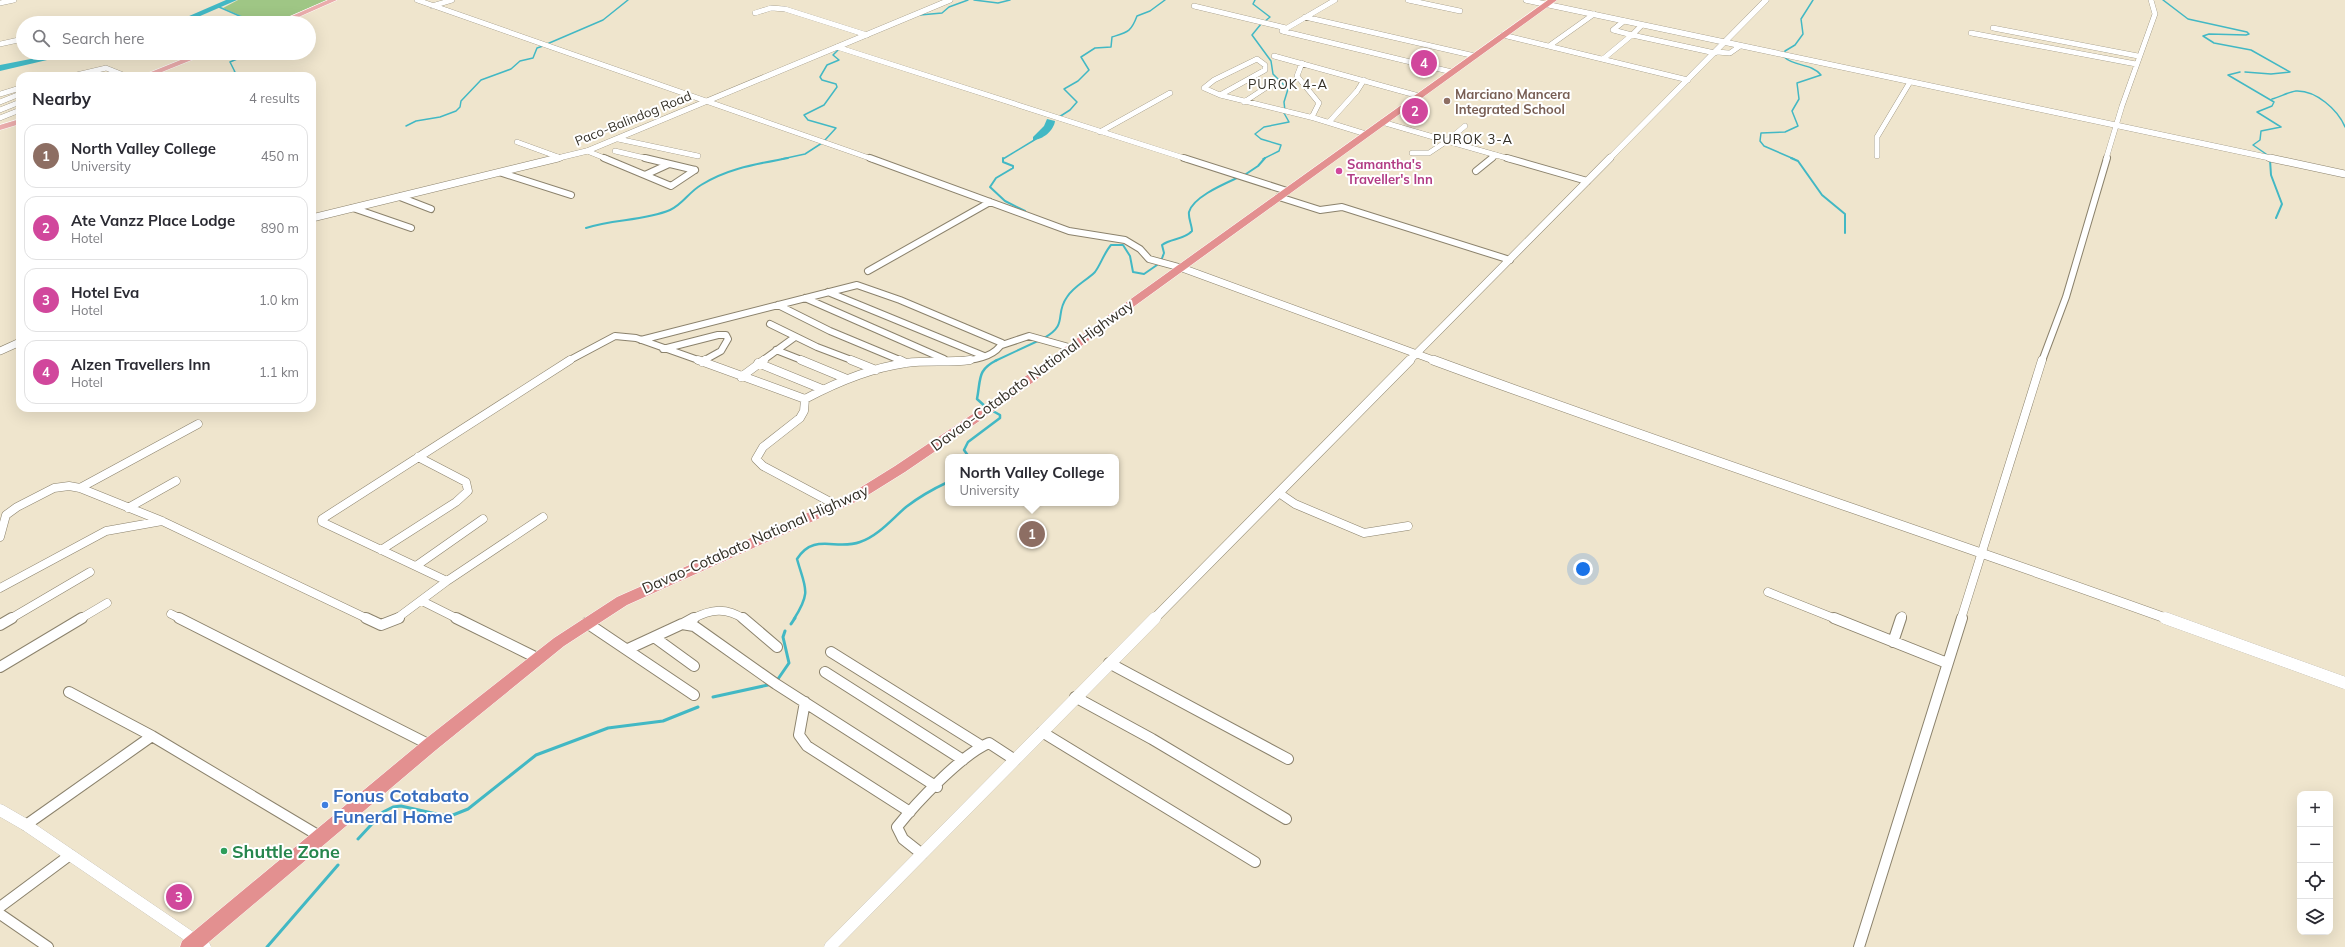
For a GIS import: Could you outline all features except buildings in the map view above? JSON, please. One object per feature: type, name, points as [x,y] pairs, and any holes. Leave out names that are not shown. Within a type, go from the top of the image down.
[{"type":"highway","name":"Davao-Cotabato National Highway","points":[[197,945],[321,837],[430,745],[537,658],[622,600],[836,505],[887,478],[996,404],[1382,122],[1550,2]]},
{"type":"main road","points":[[296,16],[334,0]]},
{"type":"main road","points":[[155,72],[187,60]]},
{"type":"main road","points":[[0,128],[16,124]]},
{"type":"street","points":[[0,2],[14,0]]},
{"type":"street","points":[[418,0],[1069,231],[1125,240],[1140,249],[1149,259],[1182,268],[1225,285],[1417,353],[1590,418],[1982,552],[2345,682]]},
{"type":"street","points":[[432,6],[452,0]]},
{"type":"street","name":"Paco-Balindog Road","points":[[316,217],[502,173],[587,151],[950,0]]},
{"type":"street","points":[[1335,0],[1282,31],[1452,72]]},
{"type":"street","points":[[1408,0],[1460,10]]},
{"type":"street","points":[[1526,0],[1550,2],[1594,14],[1725,43],[2345,174]]},
{"type":"street","points":[[830,947],[1015,760],[1075,697],[1510,260],[1766,0]]},
{"type":"street","points":[[1859,947],[2042,360],[2066,297],[2116,125],[2138,56],[2155,14],[2151,0]]},
{"type":"street","points":[[1194,6],[1286,28]]},
{"type":"street","points":[[755,13],[771,8],[785,9],[867,35]]},
{"type":"street","points":[[1548,46],[1594,14]]},
{"type":"street","points":[[1305,17],[1475,56]]},
{"type":"street","points":[[1624,21],[1613,30],[1715,53],[1730,53],[1740,46]]},
{"type":"street","points":[[1604,60],[1610,52],[1618,50],[1642,25]]},
{"type":"street","points":[[1993,28],[2138,56]]},
{"type":"street","points":[[1971,33],[2136,64]]},
{"type":"street","points":[[1503,35],[1688,80]]},
{"type":"street","points":[[0,44],[16,41]]},
{"type":"street","points":[[837,47],[1100,132],[1283,194],[1323,210],[1342,207],[1510,260]]},
{"type":"street","points":[[1274,56],[1419,96]]},
{"type":"street","points":[[1219,95],[1265,70],[1265,65],[1254,59],[1204,87],[1219,95],[1330,121],[1366,134]]},
{"type":"street","points":[[1302,63],[1297,76],[1319,103],[1312,117]]},
{"type":"street","points":[[89,72],[106,68],[116,72]]},
{"type":"street","points":[[1330,121],[1340,108],[1357,92],[1364,80]]},
{"type":"street","points":[[1877,156],[1876,137],[1910,82]]},
{"type":"street","points":[[1244,102],[1270,85]]},
{"type":"street","points":[[0,92],[16,89]]},
{"type":"street","points":[[1100,132],[1170,93]]},
{"type":"street","points":[[0,102],[16,96]]},
{"type":"street","points":[[0,110],[16,104]]},
{"type":"street","points":[[0,118],[16,112]]},
{"type":"street","points":[[0,118],[16,122]]},
{"type":"street","points":[[1382,122],[1587,181]]},
{"type":"street","points":[[1412,153],[1429,152],[1465,126]]},
{"type":"street","points":[[618,139],[698,156]]},
{"type":"street","points":[[517,142],[561,158]]},
{"type":"street","points":[[601,157],[636,143]]},
{"type":"street","points":[[587,151],[671,186],[695,170],[615,151]]},
{"type":"street","points":[[1476,171],[1496,155]]},
{"type":"street","points":[[645,175],[669,164]]},
{"type":"street","points":[[502,173],[571,194]]},
{"type":"street","points":[[400,197],[431,209]]},
{"type":"street","points":[[868,271],[990,202]]},
{"type":"street","points":[[353,208],[360,212],[411,228]]},
{"type":"street","points":[[640,340],[852,286],[863,286],[998,340],[1002,345]]},
{"type":"street","points":[[828,292],[984,356]]},
{"type":"street","points":[[805,298],[945,360]]},
{"type":"street","points":[[778,305],[830,331],[906,363]]},
{"type":"street","points":[[770,324],[876,370]]},
{"type":"street","points":[[663,349],[718,335],[726,335],[728,339],[724,347],[702,362]]},
{"type":"street","points":[[447,581],[322,522],[322,519],[597,344],[621,336],[640,340],[805,399],[847,379],[876,370],[906,363],[945,360],[972,360],[984,356],[1002,345],[1029,336],[1072,348]]},
{"type":"street","points":[[741,377],[795,336]]},
{"type":"street","points":[[0,351],[16,344]]},
{"type":"street","points":[[776,350],[847,379]]},
{"type":"street","points":[[758,363],[822,390]]},
{"type":"street","points":[[805,399],[804,411],[800,419],[760,450],[756,459],[764,466],[836,505]]},
{"type":"street","points":[[80,488],[198,424]]},
{"type":"street","points":[[381,550],[456,502],[468,491],[466,482],[418,458]]},
{"type":"street","points":[[128,508],[176,481]]},
{"type":"street","points":[[0,537],[6,515],[17,507],[54,488],[69,486],[80,488],[162,521],[244,561],[327,598],[374,624],[381,625],[389,624],[422,602],[447,581],[543,517]]},
{"type":"street","points":[[1279,493],[1295,504],[1364,533],[1408,526]]},
{"type":"street","points":[[416,566],[482,519]]},
{"type":"street","points":[[0,588],[92,537],[106,531],[162,521]]},
{"type":"street","points":[[0,625],[90,572]]},
{"type":"street","points":[[1768,592],[1947,663]]},
{"type":"street","points":[[422,602],[537,658]]},
{"type":"street","points":[[0,667],[107,603]]},
{"type":"street","points":[[628,649],[713,610],[723,609],[735,612],[777,647]]},
{"type":"street","points":[[171,614],[430,745]]},
{"type":"street","points":[[1893,642],[1902,616]]},
{"type":"street","points":[[588,623],[694,694]]},
{"type":"street","points":[[682,624],[694,626],[804,702],[937,787]]},
{"type":"street","points":[[654,637],[694,666]]},
{"type":"street","points":[[831,652],[980,745]]},
{"type":"street","points":[[1109,663],[1288,759]]},
{"type":"street","points":[[825,672],[963,760]]},
{"type":"street","points":[[69,692],[152,736],[321,837]]},
{"type":"street","points":[[1075,697],[1152,739],[1286,819]]},
{"type":"street","points":[[804,702],[799,735],[801,740],[807,746],[910,812]]},
{"type":"street","points":[[1042,732],[1255,862]]},
{"type":"street","points":[[26,825],[152,736]]},
{"type":"street","points":[[922,854],[901,838],[898,832],[897,827],[910,812],[980,745],[989,743],[1015,760]]},
{"type":"street","points":[[0,810],[26,825],[70,855],[197,945]]},
{"type":"street","points":[[0,906],[70,855]]},
{"type":"street","points":[[0,914],[48,947]]},
{"type":"green space","points":[[238,0],[328,0],[290,16],[241,16],[223,8]]},
{"type":"water","points":[[1047,119],[1055,121],[1053,128],[1041,138],[1033,140],[1033,137],[1044,126]]},
{"type":"waterway","points":[[194,16],[233,0]]},
{"type":"waterway","points":[[547,44],[603,20],[628,0]]},
{"type":"waterway","points":[[920,15],[942,13],[949,7],[968,0]]},
{"type":"waterway","points":[[974,0],[998,3],[1010,0]]},
{"type":"waterway","points":[[1059,117],[1070,110],[1077,102],[1064,89],[1078,81],[1089,70],[1081,57],[1095,48],[1111,47],[1112,37],[1128,31],[1133,25],[1137,16],[1150,11],[1165,0]]},
{"type":"waterway","points":[[1255,0],[1253,4],[1270,17],[1264,22]]},
{"type":"waterway","points":[[1785,54],[1785,51],[1795,45],[1803,34],[1801,19],[1813,0]]},
{"type":"waterway","points":[[2163,0],[2188,19],[2247,32],[2249,34],[2246,35],[2209,34],[2203,36],[2214,43],[2251,50],[2290,72],[2271,74],[2245,72]]},
{"type":"waterway","points":[[219,7],[240,16]]},
{"type":"waterway","points":[[1261,24],[1252,35],[1271,61],[1273,74],[1288,89],[1284,102],[1285,111]]},
{"type":"waterway","points":[[406,126],[416,121],[440,117],[456,111],[460,107],[461,101],[481,80],[511,69],[520,61],[533,58],[537,48],[543,46]]},
{"type":"waterway","points":[[825,140],[836,128],[808,120],[804,115],[824,105],[837,87],[836,84],[822,80],[820,77],[827,65],[839,60],[833,55],[839,49]]},
{"type":"waterway","points":[[1784,57],[1788,60],[1813,69],[1821,75],[1797,83],[1799,99],[1792,111],[1798,126],[1785,132],[1761,133],[1760,141],[1764,146],[1794,159]]},
{"type":"waterway","points":[[0,68],[39,60]]},
{"type":"waterway","points":[[235,60],[230,62],[235,72]]},
{"type":"waterway","points":[[2240,72],[2228,75],[2274,102],[2272,106],[2257,112],[2281,127],[2261,131],[2260,140],[2253,145],[2269,156]]},
{"type":"waterway","points":[[2272,99],[2296,91],[2311,94],[2318,97],[2332,108],[2345,127]]},
{"type":"waterway","points":[[1265,158],[1279,151],[1281,145],[1261,139],[1255,134],[1264,127],[1289,122],[1284,113]]},
{"type":"waterway","points":[[1003,159],[1036,139]]},
{"type":"waterway","points":[[782,159],[805,154],[822,143]]},
{"type":"waterway","points":[[586,228],[660,214],[674,208],[697,188],[722,174],[743,167],[788,158]]},
{"type":"waterway","points":[[1243,176],[1258,166],[1265,158]]},
{"type":"waterway","points":[[1791,158],[1798,161],[1822,195],[1845,214],[1845,233]]},
{"type":"waterway","points":[[1003,159],[1003,162],[1013,166],[1013,168],[996,178],[990,187],[1005,201],[1025,211]]},
{"type":"waterway","points":[[2270,160],[2271,175],[2282,204],[2276,218]]},
{"type":"waterway","points":[[1161,261],[1164,253],[1162,245],[1185,236],[1192,231],[1189,212],[1196,201],[1237,178]]},
{"type":"waterway","points":[[1044,338],[1052,333],[1059,324],[1061,309],[1067,297],[1073,290],[1095,272],[1106,251],[1111,245],[1123,245],[1130,256],[1133,272],[1144,274],[1157,265]]},
{"type":"waterway","points":[[997,360],[1040,340]]},
{"type":"waterway","points":[[987,408],[977,399],[981,375],[986,367],[997,360]]},
{"type":"waterway","points":[[967,454],[964,450],[968,442],[1000,418],[1000,415],[991,410]]},
{"type":"waterway","points":[[794,619],[800,610],[805,595],[804,583],[797,559],[804,551],[811,546],[818,544],[842,545],[860,542],[867,539],[873,536],[911,503],[926,493],[945,484]]},
{"type":"waterway","points":[[791,624],[795,618]]},
{"type":"waterway","points":[[778,679],[789,663],[783,637],[785,631]]},
{"type":"waterway","points":[[713,697],[768,685]]},
{"type":"waterway","points":[[358,839],[383,812],[393,807],[401,806],[441,815],[453,815],[468,809],[536,755],[608,728],[663,721],[698,707]]},
{"type":"waterway","points":[[267,947],[338,865]]},
{"type":"place","name":"Alzen Travellers Inn","points":[[1424,63]]},
{"type":"place","name":"Marciano Mancera Integrated School","points":[[1447,101]]},
{"type":"place","name":"Ate Vanzz Place Lodge","points":[[1415,111]]},
{"type":"place","name":"Samantha's Traveller's Inn","points":[[1339,171]]},
{"type":"place","name":"North Valley College","points":[[1032,534]]},
{"type":"place","name":"Fonus Cotabato Funeral Home","points":[[325,805]]},
{"type":"place","name":"Shuttle Zone","points":[[224,851]]},
{"type":"place","name":"Hotel Eva","points":[[179,897]]},
{"type":"district","name":"PUROK 4-A","points":[[1288,84]]},
{"type":"district","name":"PUROK 3-A","points":[[1473,139]]}]
